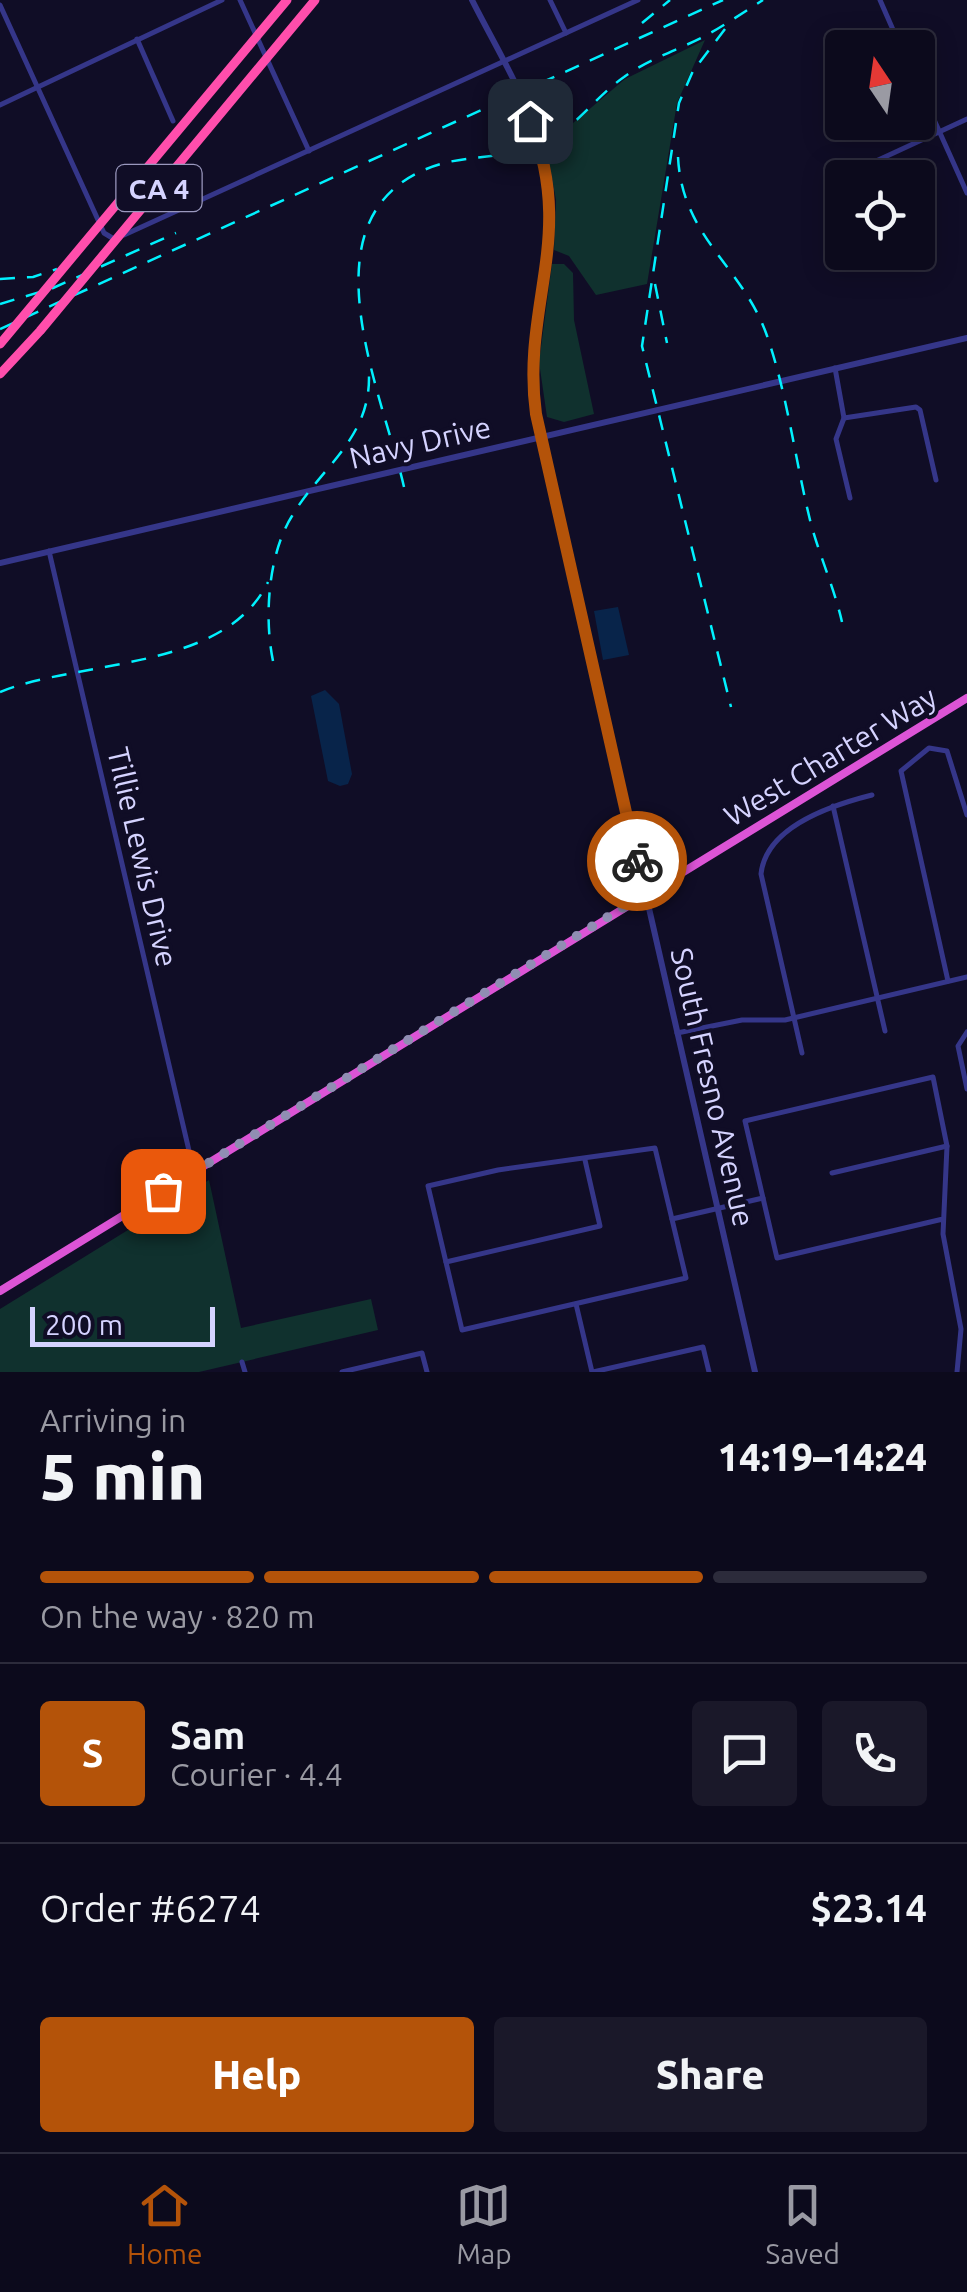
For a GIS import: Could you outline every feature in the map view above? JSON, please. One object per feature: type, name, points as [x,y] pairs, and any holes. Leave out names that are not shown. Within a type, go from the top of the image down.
[{"type":"highway","name":"CA 4","points":[[0,344],[287,0]]},
{"type":"highway","name":"CA 4","points":[[0,374],[316,0]]},
{"type":"highway","name":"West Charter Way","points":[[0,1291],[964,702]]},
{"type":"street","points":[[0,105],[222,0]]},
{"type":"street","points":[[240,0],[310,151]]},
{"type":"street","name":"South Fresno Avenue","points":[[472,0],[539,145],[552,198],[534,365],[540,437],[755,1372]]},
{"type":"street","points":[[550,0],[567,34]]},
{"type":"street","points":[[0,6],[104,232],[114,239],[638,0]]},
{"type":"street","points":[[880,0],[894,30]]},
{"type":"street","points":[[137,39],[173,121]]},
{"type":"street","points":[[880,160],[967,119]]},
{"type":"street","points":[[935,122],[967,193]]},
{"type":"street","name":"Navy Drive","points":[[0,563],[967,338]]},
{"type":"street","points":[[835,368],[844,418],[836,439],[850,498]]},
{"type":"street","points":[[844,418],[916,406],[936,480]]},
{"type":"street","name":"Tillie Lewis Drive","points":[[49,552],[194,1172]]},
{"type":"street","points":[[948,981],[900,776],[929,748],[947,751],[964,791],[967,815]]},
{"type":"street","points":[[802,1053],[761,874],[762,859],[774,842],[832,806],[872,795]]},
{"type":"street","points":[[832,806],[885,1030]]},
{"type":"street","points":[[678,1033],[742,1020],[794,1018],[967,977]]},
{"type":"street","points":[[965,1033],[958,1046],[967,1089]]},
{"type":"street","points":[[942,1219],[777,1258],[745,1121],[933,1077],[947,1146],[942,1219],[961,1329],[957,1372]]},
{"type":"street","points":[[832,1173],[947,1146]]},
{"type":"street","points":[[655,1148],[686,1278],[462,1330],[428,1186],[498,1170],[585,1160],[655,1148]]},
{"type":"street","points":[[446,1262],[600,1226],[585,1160]]},
{"type":"street","points":[[672,1219],[763,1198]]},
{"type":"street","points":[[576,1304],[593,1372],[703,1346],[709,1372]]},
{"type":"street","points":[[342,1372],[422,1354],[426,1372]]},
{"type":"street","points":[[242,1362],[244,1372]]},
{"type":"green space","points":[[705,40],[677,103],[647,284],[596,295],[569,256],[554,250],[556,200],[546,146],[625,79]]},
{"type":"green space","points":[[552,264],[564,264],[573,273],[574,320],[594,414],[564,422],[547,417],[539,362]]},
{"type":"green space","points":[[209,1180],[241,1328],[371,1299],[378,1330],[199,1372],[0,1372],[0,1309]]},
{"type":"water","points":[[618,607],[629,655],[603,660],[594,611]]},
{"type":"water","points":[[325,690],[339,704],[352,774],[348,784],[340,786],[328,781],[311,696]]},
{"type":"railway","points":[[642,23],[670,0]]},
{"type":"railway","points":[[0,329],[723,0]]},
{"type":"railway","points":[[404,487],[369,361],[361,315],[359,270],[367,229],[387,195],[438,165],[513,153],[542,144],[565,130],[633,71],[705,36],[763,0]]},
{"type":"railway","points":[[725,29],[693,71],[679,103],[642,346],[731,707]]},
{"type":"railway","points":[[678,157],[690,209],[755,309],[766,333],[810,520],[842,622]]},
{"type":"railway","points":[[0,304],[53,288],[176,233]]},
{"type":"railway","points":[[0,279],[33,277],[57,269]]},
{"type":"railway","points":[[655,284],[667,343]]},
{"type":"railway","points":[[273,661],[270,587],[284,531],[304,498],[353,435],[367,398],[369,376]]},
{"type":"railway","points":[[0,692],[186,647],[220,632],[248,611],[268,582]]},
{"type":"way so far","points":[[163,1191],[645,894],[637,861]]},
{"type":"route","points":[[530,121],[552,198],[552,226],[534,365],[536,414],[637,861]]}]
